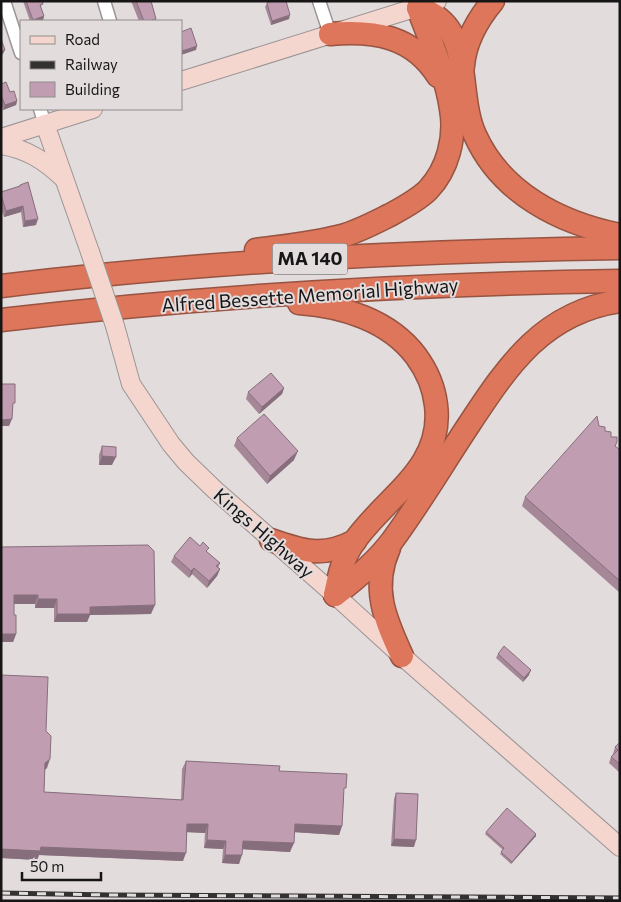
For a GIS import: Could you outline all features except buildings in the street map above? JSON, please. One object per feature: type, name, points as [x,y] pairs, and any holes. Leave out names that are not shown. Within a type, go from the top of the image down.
[{"type":"highway","points":[[462,74],[463,62],[470,39],[483,13],[493,1]]},
{"type":"highway","points":[[428,5],[449,28],[456,42],[471,126],[486,156],[497,171],[524,195],[554,214],[588,228],[620,235]]},
{"type":"highway","points":[[143,271],[328,239],[360,229],[398,210],[428,190],[444,166],[452,132],[451,109],[428,5]]},
{"type":"highway","points":[[330,34],[355,31],[370,32],[396,40],[409,47],[428,64],[439,78],[448,95]]},
{"type":"highway","name":"Alfred Bessette Memorial Highway","points":[[1,286],[143,271],[399,254],[620,248]]},
{"type":"highway","name":"Alfred Bessette Memorial Highway","points":[[1,320],[176,303],[404,287],[620,280]]},
{"type":"highway","points":[[335,595],[366,571],[392,541],[494,386],[523,351],[563,319],[588,309],[620,301]]},
{"type":"highway","points":[[176,303],[299,303],[339,309],[374,322],[400,339],[422,364],[435,396],[437,420],[433,443],[427,457],[410,481],[355,541],[343,562],[335,595]]},
{"type":"highway","points":[[271,540],[300,550],[321,552],[339,549],[355,541]]},
{"type":"highway","points":[[392,541],[384,564],[381,582],[381,603],[402,656]]},
{"type":"main road","points":[[182,81],[428,5]]},
{"type":"main road","points":[[1,138],[42,116],[87,110]]},
{"type":"main road","name":"Kings Highway","points":[[42,116],[115,326],[131,384],[171,444],[204,480],[620,847]]},
{"type":"main road","points":[[1,145],[31,153],[48,164],[64,179]]},
{"type":"street","points":[[4,1],[20,50]]},
{"type":"street","points":[[104,1],[110,20]]},
{"type":"street","points":[[319,1],[330,34]]},
{"type":"railway","points":[[1,893],[620,898]]}]
